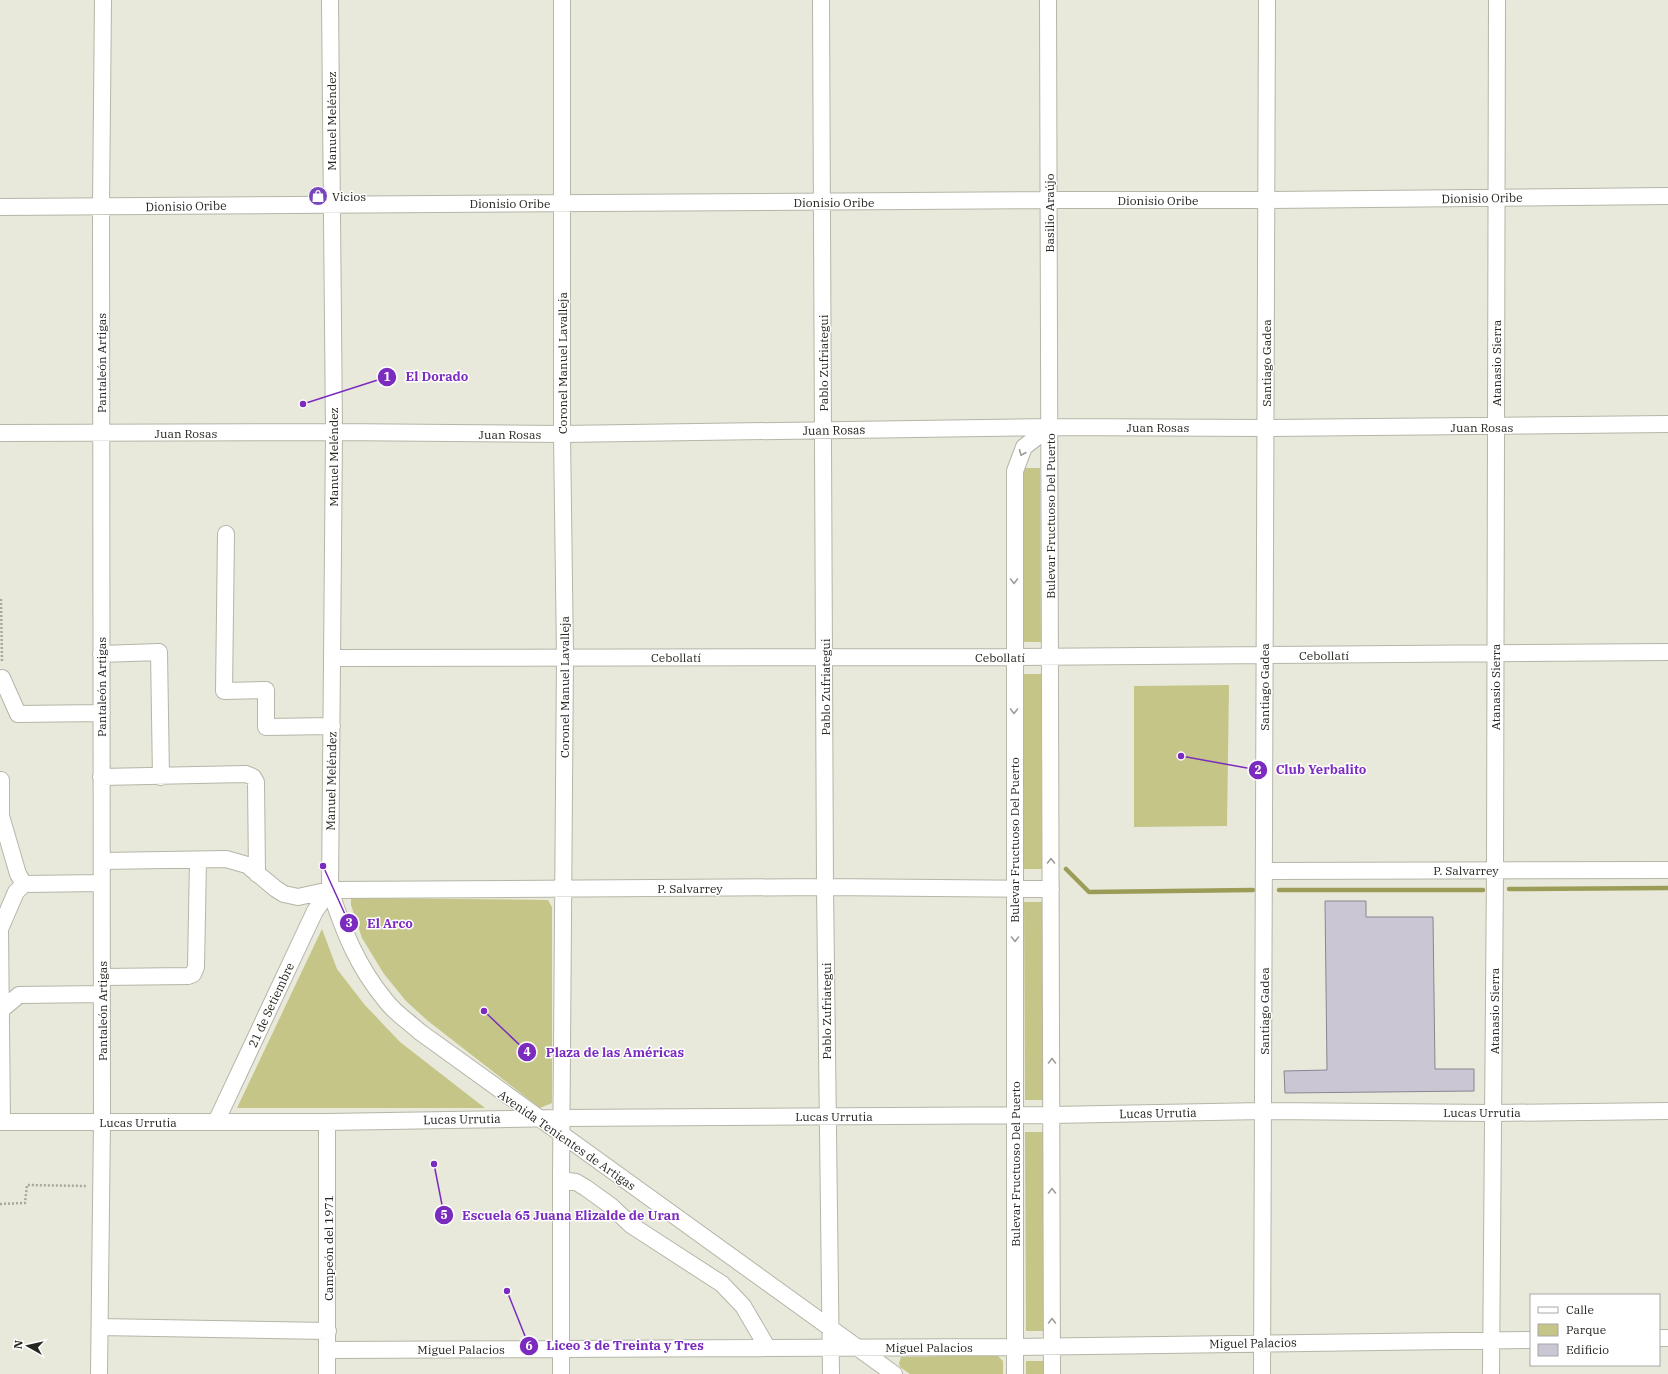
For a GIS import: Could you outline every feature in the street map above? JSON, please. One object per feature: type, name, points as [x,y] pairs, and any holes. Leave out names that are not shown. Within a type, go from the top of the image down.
[{"type":"street","name":"Pantaleón Artigas","points":[[99,1374],[102,1122],[101,206],[103,0]]},
{"type":"street","name":"Manuel Meléndez","points":[[330,0],[334,432],[330,890]]},
{"type":"street","name":"Coronel Manuel Lavalleja","points":[[561,1374],[561,1135],[565,657],[562,434],[562,0]]},
{"type":"street","name":"Pablo Zufriategui","points":[[821,0],[825,887],[830,1374]]},
{"type":"street","name":"Basilio Araújo","points":[[1048,0],[1050,427]]},
{"type":"street","name":"Santiago Gadea","points":[[1262,1374],[1267,0]]},
{"type":"street","name":"Atanasio Sierra","points":[[1491,1374],[1496,654],[1497,0]]},
{"type":"street","name":"Dionisio Oribe","points":[[0,206],[1266,200],[1668,196]]},
{"type":"street","name":"Juan Rosas","points":[[0,433],[101,434],[334,432],[562,434],[1050,427],[1496,427],[1668,424]]},
{"type":"street","name":"Bulevar Fructuoso Del Puerto","points":[[1050,427],[1052,1374]]},
{"type":"street","name":"Bulevar Fructuoso Del Puerto","points":[[1016,1374],[1014,471],[1024,447],[1050,427]]},
{"type":"street","points":[[226,534],[224,691],[266,690],[266,727],[332,726]]},
{"type":"street","points":[[101,654],[159,652],[161,777]]},
{"type":"street","name":"Cebollatí","points":[[332,658],[1050,657],[1668,652]]},
{"type":"street","points":[[2,678],[18,714],[102,713]]},
{"type":"street","points":[[101,778],[246,774],[253,777],[256,782],[257,874]]},
{"type":"street","points":[[1,780],[1,816],[18,874],[24,884]]},
{"type":"street","points":[[102,977],[188,976],[193,974],[196,967],[198,860]]},
{"type":"street","name":"P. Salvarrey","points":[[102,861],[232,860],[247,865],[284,894],[298,897],[330,890],[825,887],[1014,890],[1051,889]]},
{"type":"street","name":"P. Salvarrey","points":[[1264,871],[1668,870]]},
{"type":"street","points":[[1,1122],[0,929],[16,892],[24,884],[102,883]]},
{"type":"street","name":"Avenida Tenientes de Artigas","points":[[330,890],[343,930],[360,966],[386,1002],[420,1032],[537,1118],[894,1374]]},
{"type":"street","name":"21 de Setiembre","points":[[216,1122],[315,911],[330,890]]},
{"type":"street","points":[[0,1011],[19,996],[102,994]]},
{"type":"street","name":"Lucas Urrutia","points":[[1,1122],[327,1122],[537,1118],[1052,1115],[1264,1111],[1493,1113],[1668,1111]]},
{"type":"street","name":"Campeón del 1971","points":[[327,1122],[327,1374]]},
{"type":"street","points":[[561,1180],[576,1182],[586,1188],[611,1206],[631,1225],[722,1284],[743,1306],[767,1348]]},
{"type":"street","points":[[100,1327],[328,1331]]},
{"type":"street","name":"Miguel Palacios","points":[[327,1350],[1016,1347],[1052,1345],[1530,1340]]},
{"type":"path","points":[[1,599],[2,678]]},
{"type":"path","points":[[0,1204],[25,1203],[27,1185],[101,1186]]},
{"type":"green space","points":[[1021,468],[1040,468],[1041,642],[1022,642]]},
{"type":"green space","points":[[1022,674],[1041,674],[1042,869],[1023,869]]},
{"type":"green space","points":[[1229,685],[1227,826],[1134,827],[1134,686]]},
{"type":"green space","points":[[351,898],[548,900],[552,907],[552,1103],[540,1108],[428,1021],[406,1001],[384,974],[362,938],[351,905]]},
{"type":"green space","points":[[1024,902],[1043,902],[1044,1100],[1025,1100]]},
{"type":"green space","points":[[322,929],[337,969],[364,1004],[400,1042],[485,1108],[237,1108]]},
{"type":"green space","points":[[1025,1132],[1044,1132],[1045,1331],[1026,1331]]},
{"type":"green space","points":[[997,1355],[1003,1361],[1003,1374],[910,1374],[900,1367],[899,1363],[901,1357]]},
{"type":"green space","points":[[1026,1361],[1045,1361],[1045,1374],[1026,1374]]},
{"type":"building","points":[[1325,901],[1366,901],[1366,917],[1433,917],[1435,1069],[1474,1069],[1474,1091],[1285,1093],[1284,1071],[1327,1070]]},
{"type":"waterway","points":[[1066,869],[1089,892],[1253,890]]},
{"type":"waterway","points":[[1509,889],[1668,888]]},
{"type":"waterway","points":[[1279,890],[1483,890]]},
{"type":"place","name":"Vicios","points":[[318,196]]},
{"type":"place","name":"El Dorado","points":[[303,404]]},
{"type":"place","name":"Club Yerbalito","points":[[1181,756]]},
{"type":"place","name":"El Arco","points":[[323,866]]},
{"type":"place","name":"Plaza de las Américas","points":[[484,1011]]},
{"type":"place","name":"Escuela 65 Juana Elizalde de Uran","points":[[434,1164]]},
{"type":"place","name":"Liceo 3 de Treinta y Tres","points":[[507,1291]]}]
